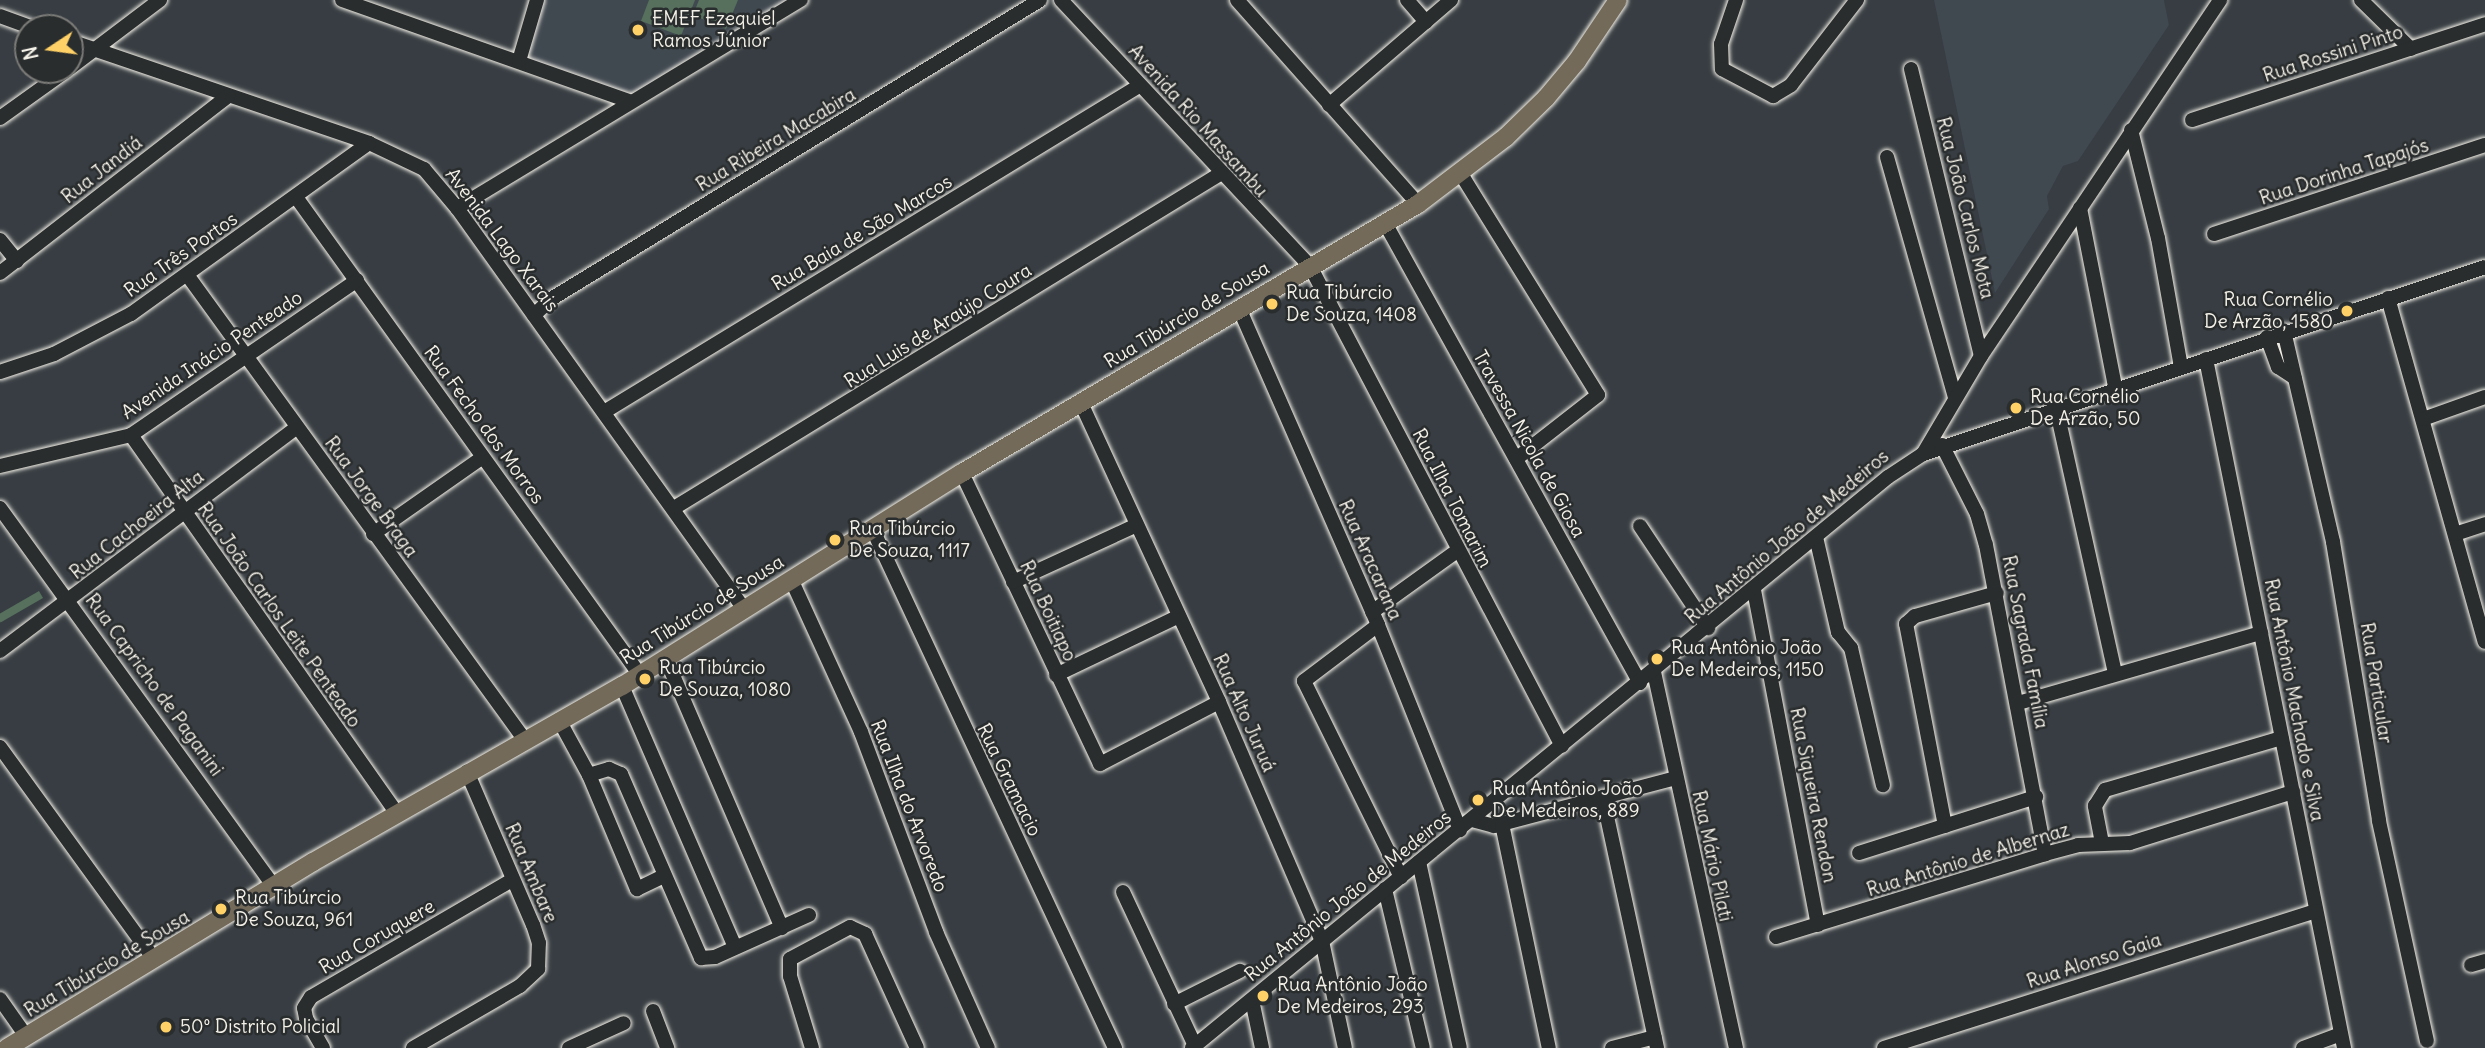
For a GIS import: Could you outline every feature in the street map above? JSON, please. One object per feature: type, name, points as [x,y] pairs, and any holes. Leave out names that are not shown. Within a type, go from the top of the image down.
[{"type":"main road","name":"Rua Tibúrcio de Sousa","points":[[8,1048],[467,772],[622,686],[743,607],[962,473],[1418,204],[1461,174],[1546,98],[1611,3]]},
{"type":"street","points":[[84,58],[160,0]]},
{"type":"street","points":[[342,0],[631,102]]},
{"type":"street","points":[[519,61],[537,0]]},
{"type":"street","points":[[457,208],[801,0]]},
{"type":"street","name":"Rua Ribeira Macabira","points":[[534,314],[551,299],[1040,0]]},
{"type":"street","name":"Avenida Rio Massambu","points":[[1061,0],[1220,174],[1310,266]]},
{"type":"street","points":[[1237,0],[1418,204]]},
{"type":"street","points":[[1407,0],[1426,22]]},
{"type":"street","points":[[1329,105],[1451,0]]},
{"type":"street","points":[[1736,0],[1721,44],[1722,69],[1773,96],[1791,85],[1857,0]]},
{"type":"street","name":"Rua Antônio João de Medeiros","points":[[1194,1047],[1816,537],[1923,454],[1981,356],[2220,0]]},
{"type":"street","points":[[2361,0],[2411,49]]},
{"type":"street","name":"Rua Rossini Pinto","points":[[2192,120],[2485,24]]},
{"type":"street","name":"Avenida Lago Xarais","points":[[84,46],[369,143],[424,169],[457,208],[743,607]]},
{"type":"street","name":"Rua João Carlos Mota","points":[[1912,69],[1981,356]]},
{"type":"street","points":[[0,118],[47,84]]},
{"type":"street","name":"Rua Baia de São Marcos","points":[[604,412],[1139,86]]},
{"type":"street","name":"Rua Jandiá","points":[[0,273],[228,96]]},
{"type":"street","points":[[2131,130],[2158,238],[2181,367]]},
{"type":"street","name":"Rua Três Portos","points":[[0,372],[65,348],[131,314],[188,276],[369,143]]},
{"type":"street","name":"Rua Dorinha Tapajós","points":[[2214,234],[2485,145]]},
{"type":"street","points":[[1886,157],[1955,398]]},
{"type":"street","name":"Rua Luis de Araújo Coura","points":[[674,509],[1220,174]]},
{"type":"street","points":[[1461,174],[1598,395],[1516,459]]},
{"type":"street","name":"Rua Fecho dos Morros","points":[[296,197],[640,675]]},
{"type":"street","points":[[2080,208],[2115,387]]},
{"type":"street","name":"Travessa Nicola de Giosa","points":[[1385,223],[1640,683]]},
{"type":"street","points":[[0,240],[17,261]]},
{"type":"street","name":"Rua Ilha Tomarim","points":[[1310,266],[1457,551],[1562,746]]},
{"type":"street","points":[[1923,454],[1942,445],[2115,387],[2485,267]]},
{"type":"street","name":"Rua Jorge Braga","points":[[188,276],[524,739]]},
{"type":"street","name":"Avenida Inácio Penteado","points":[[0,466],[131,435],[356,280]]},
{"type":"street","points":[[2388,298],[2485,642]]},
{"type":"street","name":"Rua Aracarana","points":[[1239,308],[1378,625],[1460,830]]},
{"type":"street","name":"Rua Particular","points":[[2284,331],[2333,542],[2379,821],[2427,1041]]},
{"type":"street","points":[[2267,337],[2278,367],[2295,378]]},
{"type":"street","name":"Rua Antônio Machado e Silva","points":[[2206,359],[2343,1041]]},
{"type":"street","points":[[2423,419],[2485,397]]},
{"type":"street","name":"Rua Alto Juruá","points":[[1081,403],[1219,702],[1322,941],[1345,1048]]},
{"type":"street","points":[[2056,407],[2115,674]]},
{"type":"street","name":"Rua Cachoeira Alta","points":[[0,651],[296,428]]},
{"type":"street","name":"Rua João Carlos Leite Penteado","points":[[131,435],[182,513],[398,815]]},
{"type":"street","name":"Rua Sagrada Família","points":[[1942,445],[1977,514],[1997,593],[2045,854]]},
{"type":"street","points":[[373,534],[483,457]]},
{"type":"street","name":"Rua Boitiapo","points":[[962,473],[1056,675],[1101,764],[1219,702]]},
{"type":"street","name":"Rua Capricho de Paganini","points":[[0,508],[274,886]]},
{"type":"street","points":[[2455,534],[2485,524]]},
{"type":"street","points":[[1013,582],[1137,525]]},
{"type":"street","points":[[1640,526],[1708,628]]},
{"type":"street","name":"Rua Gramacio","points":[[872,528],[1115,1048]]},
{"type":"street","points":[[1816,537],[1839,632],[1852,648],[1883,785]]},
{"type":"street","points":[[1372,611],[1457,551]]},
{"type":"street","name":"Rua Ilha do Arvoredo","points":[[791,579],[861,732],[936,932],[988,1048]]},
{"type":"street","name":"Rua Siqueira Rendon","points":[[1754,590],[1818,925]]},
{"type":"street","points":[[1945,826],[1906,624],[1916,616],[1997,593]]},
{"type":"street","points":[[1056,675],[1179,616]]},
{"type":"street","points":[[1378,625],[1304,681],[1401,877]]},
{"type":"street","points":[[2018,704],[2261,634]]},
{"type":"street","points":[[666,659],[782,928]]},
{"type":"street","name":"Rua Mário Pilati","points":[[1654,672],[1736,1048]]},
{"type":"street","points":[[622,686],[735,947]]},
{"type":"street","points":[[559,720],[589,775],[636,889],[664,876]]},
{"type":"street","points":[[2102,843],[2095,806],[2105,790],[2282,738]]},
{"type":"street","points":[[0,747],[155,960]]},
{"type":"street","points":[[589,775],[609,769],[621,774],[698,955],[711,958],[809,915]]},
{"type":"street","name":"Rua Ambare","points":[[412,1048],[520,986],[538,969],[539,943],[467,772]]},
{"type":"street","points":[[1472,820],[1489,826],[1502,824],[1676,778]]},
{"type":"street","name":"Rua Antônio de Albernaz","points":[[1776,936],[2045,854],[2102,843],[2130,843],[2293,792]]},
{"type":"street","points":[[1603,797],[1656,1043],[1612,1048]]},
{"type":"street","points":[[1859,853],[2036,797]]},
{"type":"street","points":[[1502,824],[1549,1048]]},
{"type":"street","points":[[1419,862],[1460,1048]]},
{"type":"street","name":"Rua Coruquere","points":[[323,1048],[306,1018],[304,1008],[312,997],[512,880]]},
{"type":"street","points":[[1385,889],[1423,1048]]},
{"type":"street","points":[[1123,892],[1194,1047]]},
{"type":"street","name":"Rua Alonso Gaia","points":[[1884,1048],[2316,911]]},
{"type":"street","points":[[812,1048],[790,976],[790,959],[850,927],[865,934],[917,1048]]},
{"type":"street","points":[[1174,1004],[1240,971]]},
{"type":"street","points":[[0,999],[26,1036]]},
{"type":"street","points":[[1252,1000],[1262,1048]]},
{"type":"street","points":[[653,1011],[667,1048]]},
{"type":"street","points":[[569,1048],[624,1023]]},
{"type":"street","points":[[1213,1031],[1217,1048]]},
{"type":"street","points":[[2303,1048],[2343,1041]]},
{"type":"shaded area","name":"EMEF Ezequiel Ramos Júnior","points":[[537,0],[799,0],[631,102],[519,61]]},
{"type":"shaded area","points":[[1934,0],[2164,0],[2169,25],[2078,161],[2063,166],[2047,196],[2049,209],[1995,293]]},
{"type":"green space","points":[[649,0],[695,0],[681,36],[641,21]]},
{"type":"green space","points":[[699,0],[738,0],[726,29],[693,15]]},
{"type":"green space","points":[[39,591],[43,598],[1,622],[0,614]]},
{"type":"place","name":"EMEF Ezequiel Ramos Júnior","points":[[638,30]]},
{"type":"place","name":"Rua Tibúrcio De Souza, 1408","points":[[1272,304]]},
{"type":"place","name":"Rua Cornélio De Arzão, 1580","points":[[2347,311]]},
{"type":"place","name":"Rua Cornélio De Arzão, 50","points":[[2016,408]]},
{"type":"place","name":"Rua Tibúrcio De Souza, 1117","points":[[835,540]]},
{"type":"place","name":"Rua Antônio João De Medeiros, 1150","points":[[1657,659]]},
{"type":"place","name":"Rua Tibúrcio De Souza, 1080","points":[[645,679]]},
{"type":"place","name":"Rua Antônio João De Medeiros, 889","points":[[1478,800]]},
{"type":"place","name":"Rua Tibúrcio De Souza, 961","points":[[221,909]]},
{"type":"place","name":"Rua Antônio João De Medeiros, 293","points":[[1263,996]]},
{"type":"place","name":"50º Distrito Policial","points":[[166,1027]]}]
